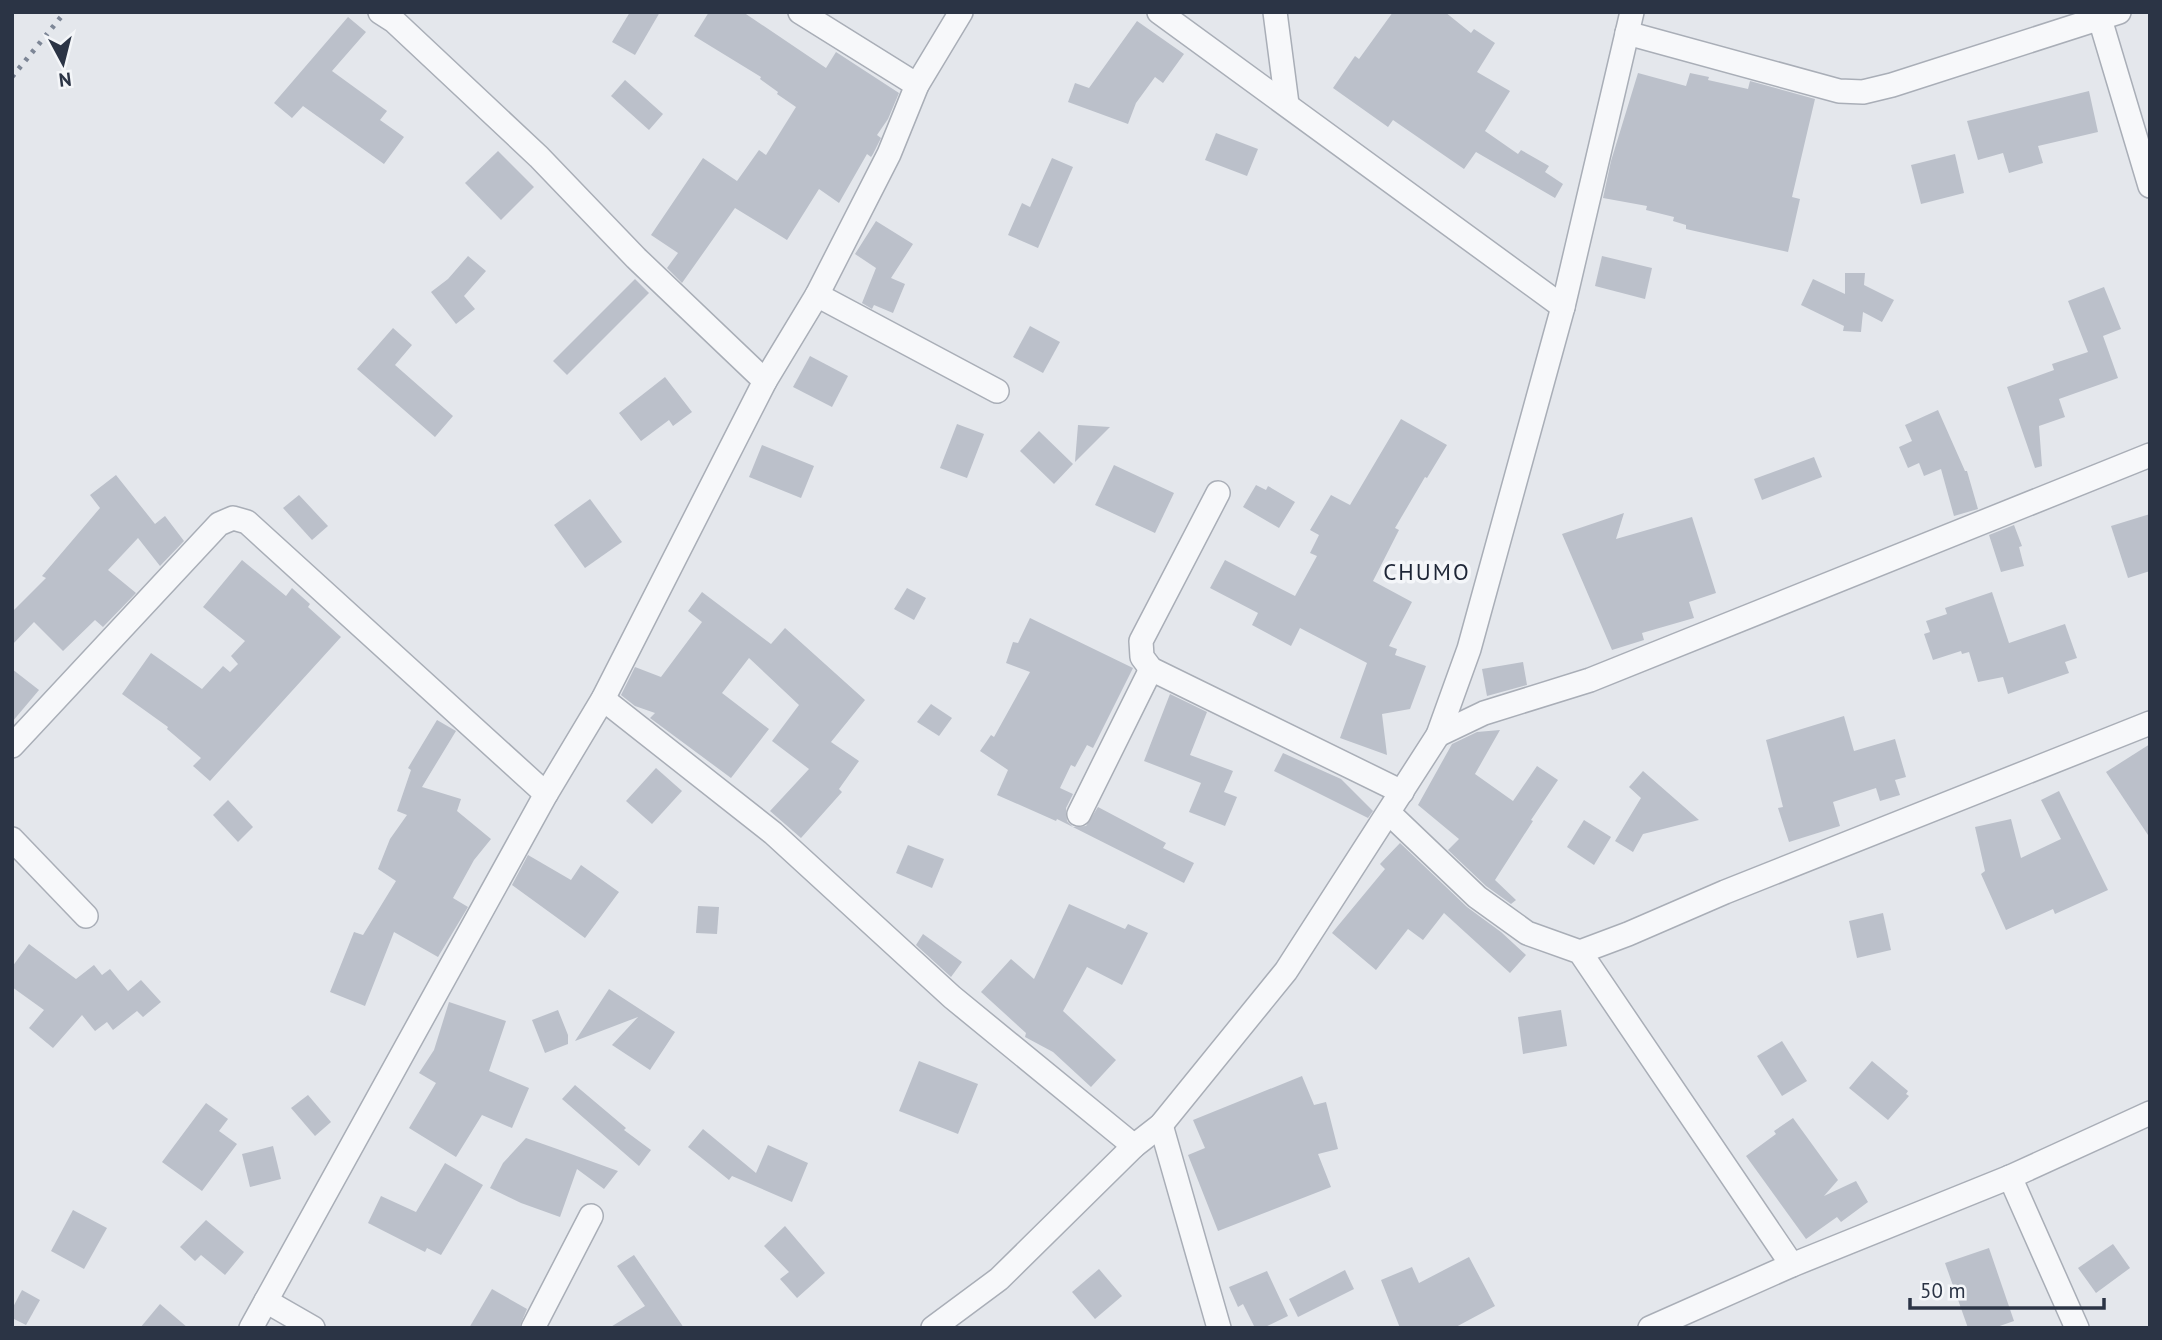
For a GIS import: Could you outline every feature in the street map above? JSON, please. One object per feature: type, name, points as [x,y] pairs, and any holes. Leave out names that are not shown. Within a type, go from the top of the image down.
[{"type":"street","points":[[380,12],[394,21],[539,157],[636,258],[765,381]]},
{"type":"street","points":[[800,12],[917,85]]},
{"type":"street","points":[[251,1328],[546,794],[603,699],[765,381],[817,295],[889,154],[917,85],[961,12]]},
{"type":"street","points":[[1159,12],[1563,307]]},
{"type":"street","points":[[1275,12],[1287,104]]},
{"type":"street","points":[[933,1328],[999,1279],[1134,1146],[1161,1125],[1286,971],[1438,735],[1469,649],[1563,307],[1629,23],[1839,91],[1863,92],[2110,16],[2150,186]]},
{"type":"street","points":[[817,295],[998,391]]},
{"type":"street","points":[[1438,735],[1484,713],[1590,680],[2150,455]]},
{"type":"street","points":[[1218,493],[1141,641],[1142,657],[1151,669],[1402,792]]},
{"type":"street","points":[[12,746],[219,524],[233,518],[247,522],[546,794]]},
{"type":"street","points":[[1079,814],[1151,669]]},
{"type":"street","points":[[603,699],[773,833],[952,997],[1134,1146]]},
{"type":"street","points":[[1580,952],[2150,723]]},
{"type":"street","points":[[1389,813],[1477,898],[1527,933],[1580,952],[1792,1265]]},
{"type":"street","points":[[12,839],[86,916]]},
{"type":"street","points":[[1650,1328],[1792,1265],[2010,1177],[2150,1114]]},
{"type":"street","points":[[1161,1125],[1219,1328]]},
{"type":"street","points":[[2010,1177],[2077,1328]]},
{"type":"street","points":[[533,1328],[591,1216]]},
{"type":"street","points":[[265,1301],[313,1328]]},
{"type":"building","points":[[630,12],[660,12],[635,55],[612,42]]},
{"type":"building","points":[[709,12],[743,12],[826,68],[836,52],[899,93],[888,119],[877,135],[881,138],[873,154],[871,157],[867,154],[839,203],[819,189],[787,240],[735,208],[682,283],[667,268],[678,253],[651,235],[703,158],[737,181],[759,150],[766,155],[796,107],[777,94],[761,77],[694,36]]},
{"type":"building","points":[[1393,12],[1445,12],[1471,33],[1474,29],[1495,43],[1477,72],[1510,91],[1485,131],[1518,154],[1521,150],[1549,166],[1545,172],[1563,184],[1555,198],[1476,152],[1464,169],[1393,120],[1388,127],[1333,88],[1355,56],[1359,59]]},
{"type":"building","points":[[348,17],[366,32],[332,71],[387,111],[380,120],[404,137],[384,164],[303,106],[292,118],[274,103]]},
{"type":"building","points":[[1137,21],[1184,54],[1163,83],[1155,77],[1136,103],[1128,124],[1068,102],[1075,83],[1089,88]]},
{"type":"building","points":[[1638,73],[1686,86],[1690,73],[1748,89],[1750,81],[1815,99],[1792,197],[1800,199],[1788,252],[1686,229],[1686,225],[1673,221],[1674,217],[1646,210],[1647,206],[1603,198],[1611,161]]},
{"type":"building","points":[[625,80],[663,114],[649,130],[611,96]]},
{"type":"building","points":[[2089,91],[2098,132],[2038,146],[2043,163],[2009,173],[2003,153],[1978,160],[1967,121]]},
{"type":"building","points":[[1216,133],[1258,149],[1247,176],[1205,160]]},
{"type":"building","points":[[498,151],[534,187],[501,220],[465,183]]},
{"type":"building","points":[[1955,154],[1964,193],[1921,204],[1911,165]]},
{"type":"building","points":[[1052,158],[1073,167],[1038,248],[1008,235],[1022,203],[1030,207]]},
{"type":"building","points":[[876,221],[913,244],[891,278],[905,284],[893,313],[874,305],[872,309],[862,303],[876,268],[855,254]]},
{"type":"building","points":[[468,256],[486,271],[464,296],[475,309],[456,324],[431,292],[448,279]]},
{"type":"building","points":[[1602,256],[1652,268],[1645,299],[1595,286]]},
{"type":"building","points":[[1845,273],[1865,273],[1864,285],[1894,300],[1882,322],[1863,312],[1861,332],[1843,331],[1844,326],[1801,305],[1813,279],[1845,294]]},
{"type":"building","points":[[635,279],[649,293],[567,375],[553,361]]},
{"type":"building","points":[[2104,287],[2121,329],[2103,336],[2118,378],[2059,399],[2065,417],[2039,426],[2042,466],[2035,468],[2007,387],[2054,370],[2052,364],[2088,352],[2068,301]]},
{"type":"building","points":[[1030,326],[1060,342],[1043,373],[1013,357]]},
{"type":"building","points":[[393,328],[412,345],[395,365],[453,416],[435,437],[357,369]]},
{"type":"building","points":[[810,356],[848,376],[832,407],[793,387]]},
{"type":"building","points":[[665,377],[692,412],[673,426],[669,420],[641,441],[619,413]]},
{"type":"building","points":[[1938,410],[1967,471],[1978,509],[1954,516],[1941,469],[1924,476],[1919,463],[1908,468],[1899,447],[1912,441],[1905,425]]},
{"type":"building","points":[[1401,419],[1447,445],[1395,528],[1399,530],[1373,581],[1412,602],[1389,646],[1397,649],[1395,655],[1426,666],[1410,709],[1382,714],[1387,755],[1340,738],[1367,663],[1300,628],[1291,646],[1252,625],[1258,613],[1210,588],[1225,560],[1295,596],[1317,556],[1310,553],[1319,535],[1310,530],[1331,495],[1350,505]]},
{"type":"building","points":[[957,424],[984,434],[967,478],[940,468]]},
{"type":"building","points":[[1078,425],[1110,427],[1075,462]]},
{"type":"building","points":[[1039,431],[1073,464],[1054,484],[1020,451]]},
{"type":"building","points":[[762,445],[814,466],[801,498],[749,477]]},
{"type":"building","points":[[1814,457],[1822,477],[1762,500],[1754,479]]},
{"type":"building","points":[[1114,465],[1174,493],[1155,533],[1095,505]]},
{"type":"building","points":[[116,475],[155,524],[165,516],[184,541],[160,566],[138,538],[108,570],[136,593],[103,627],[95,620],[63,651],[34,622],[12,645],[12,612],[46,578],[42,576],[100,508],[90,495]]},
{"type":"building","points":[[1256,485],[1266,490],[1268,486],[1295,502],[1279,528],[1243,507]]},
{"type":"building","points":[[299,495],[328,526],[312,540],[283,508]]},
{"type":"building","points":[[590,499],[622,542],[585,568],[554,525]]},
{"type":"building","points":[[1624,513],[1616,539],[1692,517],[1716,593],[1689,602],[1694,618],[1642,633],[1644,640],[1612,650],[1562,534]]},
{"type":"building","points":[[2150,514],[2150,571],[2128,578],[2111,526]]},
{"type":"building","points":[[2014,525],[2022,546],[2019,547],[2024,566],[2001,572],[1989,535]]},
{"type":"building","points":[[242,560],[286,596],[292,588],[310,604],[308,607],[341,637],[210,781],[193,766],[201,758],[167,729],[168,727],[122,694],[151,653],[202,689],[223,666],[230,672],[238,664],[231,656],[245,641],[203,607]]},
{"type":"building","points":[[907,588],[926,598],[914,620],[894,609]]},
{"type":"building","points":[[702,592],[771,644],[785,628],[865,700],[831,742],[859,761],[839,789],[842,792],[801,838],[770,811],[809,769],[772,741],[799,705],[749,658],[722,693],[769,729],[731,778],[650,718],[655,713],[635,706],[621,695],[635,667],[661,677],[702,622],[688,611]]},
{"type":"building","points":[[1992,592],[2009,643],[2065,624],[2077,658],[2065,662],[2069,673],[2008,694],[2003,677],[1978,682],[1969,652],[1962,654],[1961,651],[1933,660],[1924,634],[1930,632],[1926,621],[1947,614],[1945,608]]},
{"type":"building","points":[[1030,618],[1133,668],[1093,748],[1087,745],[1075,767],[1071,765],[1060,788],[1073,794],[1066,808],[1067,821],[1073,827],[1086,826],[1098,807],[1166,843],[1163,848],[1194,863],[1184,883],[1057,819],[1056,821],[997,795],[1008,770],[980,751],[991,735],[994,737],[1030,672],[1006,663],[1013,642],[1018,643]]},
{"type":"building","points":[[1523,662],[1527,685],[1487,696],[1482,669]]},
{"type":"building","points":[[12,669],[39,690],[12,722]]},
{"type":"building","points":[[1170,694],[1207,712],[1190,755],[1233,771],[1224,792],[1237,797],[1225,826],[1189,812],[1201,783],[1144,761]]},
{"type":"building","points":[[931,704],[952,718],[939,736],[917,722]]},
{"type":"building","points":[[1844,716],[1854,751],[1895,739],[1906,777],[1895,780],[1900,795],[1880,801],[1876,788],[1833,802],[1840,826],[1789,842],[1778,808],[1783,807],[1766,740]]},
{"type":"building","points":[[437,720],[456,731],[422,787],[461,799],[457,811],[491,839],[474,860],[453,898],[468,907],[438,957],[394,932],[365,1006],[330,992],[354,932],[363,935],[396,881],[378,869],[390,839],[407,815],[397,811],[411,770],[408,768]]},
{"type":"building","points":[[1500,730],[1475,774],[1513,801],[1537,766],[1558,780],[1495,880],[1516,900],[1511,904],[1486,886],[1448,850],[1459,839],[1418,805],[1452,744],[1477,732]]},
{"type":"building","points":[[2150,744],[2150,838],[2106,772]]},
{"type":"building","points":[[1283,753],[1341,779],[1373,811],[1368,818],[1274,771]]},
{"type":"building","points":[[656,768],[682,791],[652,824],[626,801]]},
{"type":"building","points":[[1643,771],[1699,820],[1643,834],[1633,852],[1615,841],[1641,798],[1629,787]]},
{"type":"building","points":[[2059,791],[2108,890],[2055,914],[2053,909],[2006,930],[1981,874],[1985,871],[1975,827],[2011,819],[2021,858],[2061,839],[2041,800]]},
{"type":"building","points":[[228,800],[253,827],[238,842],[213,815]]},
{"type":"building","points":[[1584,820],[1611,837],[1594,865],[1567,847]]},
{"type":"building","points":[[1400,843],[1467,907],[1526,955],[1510,973],[1444,913],[1423,940],[1408,929],[1376,970],[1332,933],[1385,869],[1380,864]]},
{"type":"building","points":[[908,845],[944,859],[932,888],[896,873]]},
{"type":"building","points":[[528,855],[571,880],[581,865],[619,892],[585,938],[512,885]]},
{"type":"building","points":[[1069,904],[1125,929],[1128,924],[1148,933],[1122,985],[1087,967],[1063,1011],[1116,1060],[1091,1087],[1053,1052],[1025,1037],[1026,1033],[981,992],[1011,959],[1034,979]]},
{"type":"building","points":[[698,906],[719,907],[717,934],[696,933]]},
{"type":"building","points":[[1883,913],[1891,950],[1857,958],[1849,921]]},
{"type":"building","points":[[923,934],[962,962],[951,977],[916,945]]},
{"type":"building","points":[[29,944],[76,979],[94,965],[102,975],[110,969],[128,991],[141,980],[161,1002],[143,1017],[137,1011],[113,1030],[107,1022],[95,1031],[82,1015],[53,1048],[29,1028],[44,1010],[12,987],[12,967]]},
{"type":"building","points":[[609,989],[675,1032],[650,1070],[612,1045],[638,1017],[575,1041]]},
{"type":"building","points":[[449,1002],[506,1021],[489,1071],[529,1088],[512,1128],[482,1115],[456,1157],[409,1128],[436,1083],[419,1073],[434,1050]]},
{"type":"building","points":[[558,1010],[568,1035],[568,1044],[545,1053],[532,1020]]},
{"type":"building","points":[[1561,1010],[1567,1046],[1523,1054],[1518,1017]]},
{"type":"building","points":[[1782,1041],[1807,1081],[1782,1096],[1757,1056]]},
{"type":"building","points":[[919,1061],[978,1084],[958,1134],[899,1111]]},
{"type":"building","points":[[1872,1061],[1908,1091],[1906,1094],[1909,1096],[1888,1120],[1849,1088]]},
{"type":"building","points":[[1302,1076],[1314,1105],[1326,1102],[1338,1149],[1318,1154],[1331,1187],[1218,1231],[1188,1155],[1205,1148],[1193,1120]]},
{"type":"building","points":[[575,1085],[626,1128],[624,1130],[651,1150],[639,1166],[562,1099]]},
{"type":"building","points":[[308,1095],[331,1122],[315,1136],[291,1108]]},
{"type":"building","points":[[206,1103],[228,1119],[219,1131],[237,1144],[202,1191],[162,1162]]},
{"type":"building","points":[[1793,1118],[1838,1180],[1824,1196],[1856,1181],[1868,1202],[1841,1222],[1837,1217],[1806,1239],[1746,1156]]},
{"type":"building","points":[[703,1129],[756,1173],[768,1145],[808,1163],[792,1202],[732,1176],[729,1180],[688,1147]]},
{"type":"building","points":[[526,1138],[618,1171],[604,1189],[577,1169],[560,1217],[490,1188],[503,1163]]},
{"type":"building","points":[[273,1146],[281,1179],[250,1187],[242,1154]]},
{"type":"building","points":[[445,1163],[483,1185],[441,1255],[427,1248],[425,1252],[368,1223],[381,1196],[416,1212]]},
{"type":"building","points":[[73,1210],[107,1228],[84,1269],[51,1251]]},
{"type":"building","points":[[206,1220],[244,1252],[225,1275],[201,1255],[195,1261],[180,1247]]},
{"type":"building","points":[[785,1226],[825,1273],[797,1298],[780,1279],[789,1272],[764,1246]]},
{"type":"building","points":[[2113,1244],[2130,1268],[2096,1293],[2078,1268]]},
{"type":"building","points":[[1989,1248],[2014,1321],[1994,1328],[1968,1328],[1945,1263]]},
{"type":"building","points":[[634,1255],[684,1328],[609,1328],[645,1306],[617,1266]]},
{"type":"building","points":[[1469,1257],[1495,1306],[1454,1328],[1400,1328],[1381,1280],[1412,1267],[1419,1283]]},
{"type":"building","points":[[1099,1269],[1122,1296],[1095,1319],[1072,1292]]},
{"type":"building","points":[[1345,1270],[1354,1289],[1298,1317],[1289,1299]]},
{"type":"building","points":[[1267,1271],[1288,1316],[1263,1328],[1255,1328],[1243,1304],[1238,1307],[1229,1287]]},
{"type":"building","points":[[492,1289],[527,1309],[519,1328],[469,1328]]},
{"type":"building","points":[[22,1290],[40,1300],[26,1325],[12,1318],[12,1309]]},
{"type":"building","points":[[160,1304],[188,1328],[140,1328]]},
{"type":"railway","points":[[12,77],[65,12]]},
{"type":"district","name":"CHUMO","points":[[1427,572]]}]
